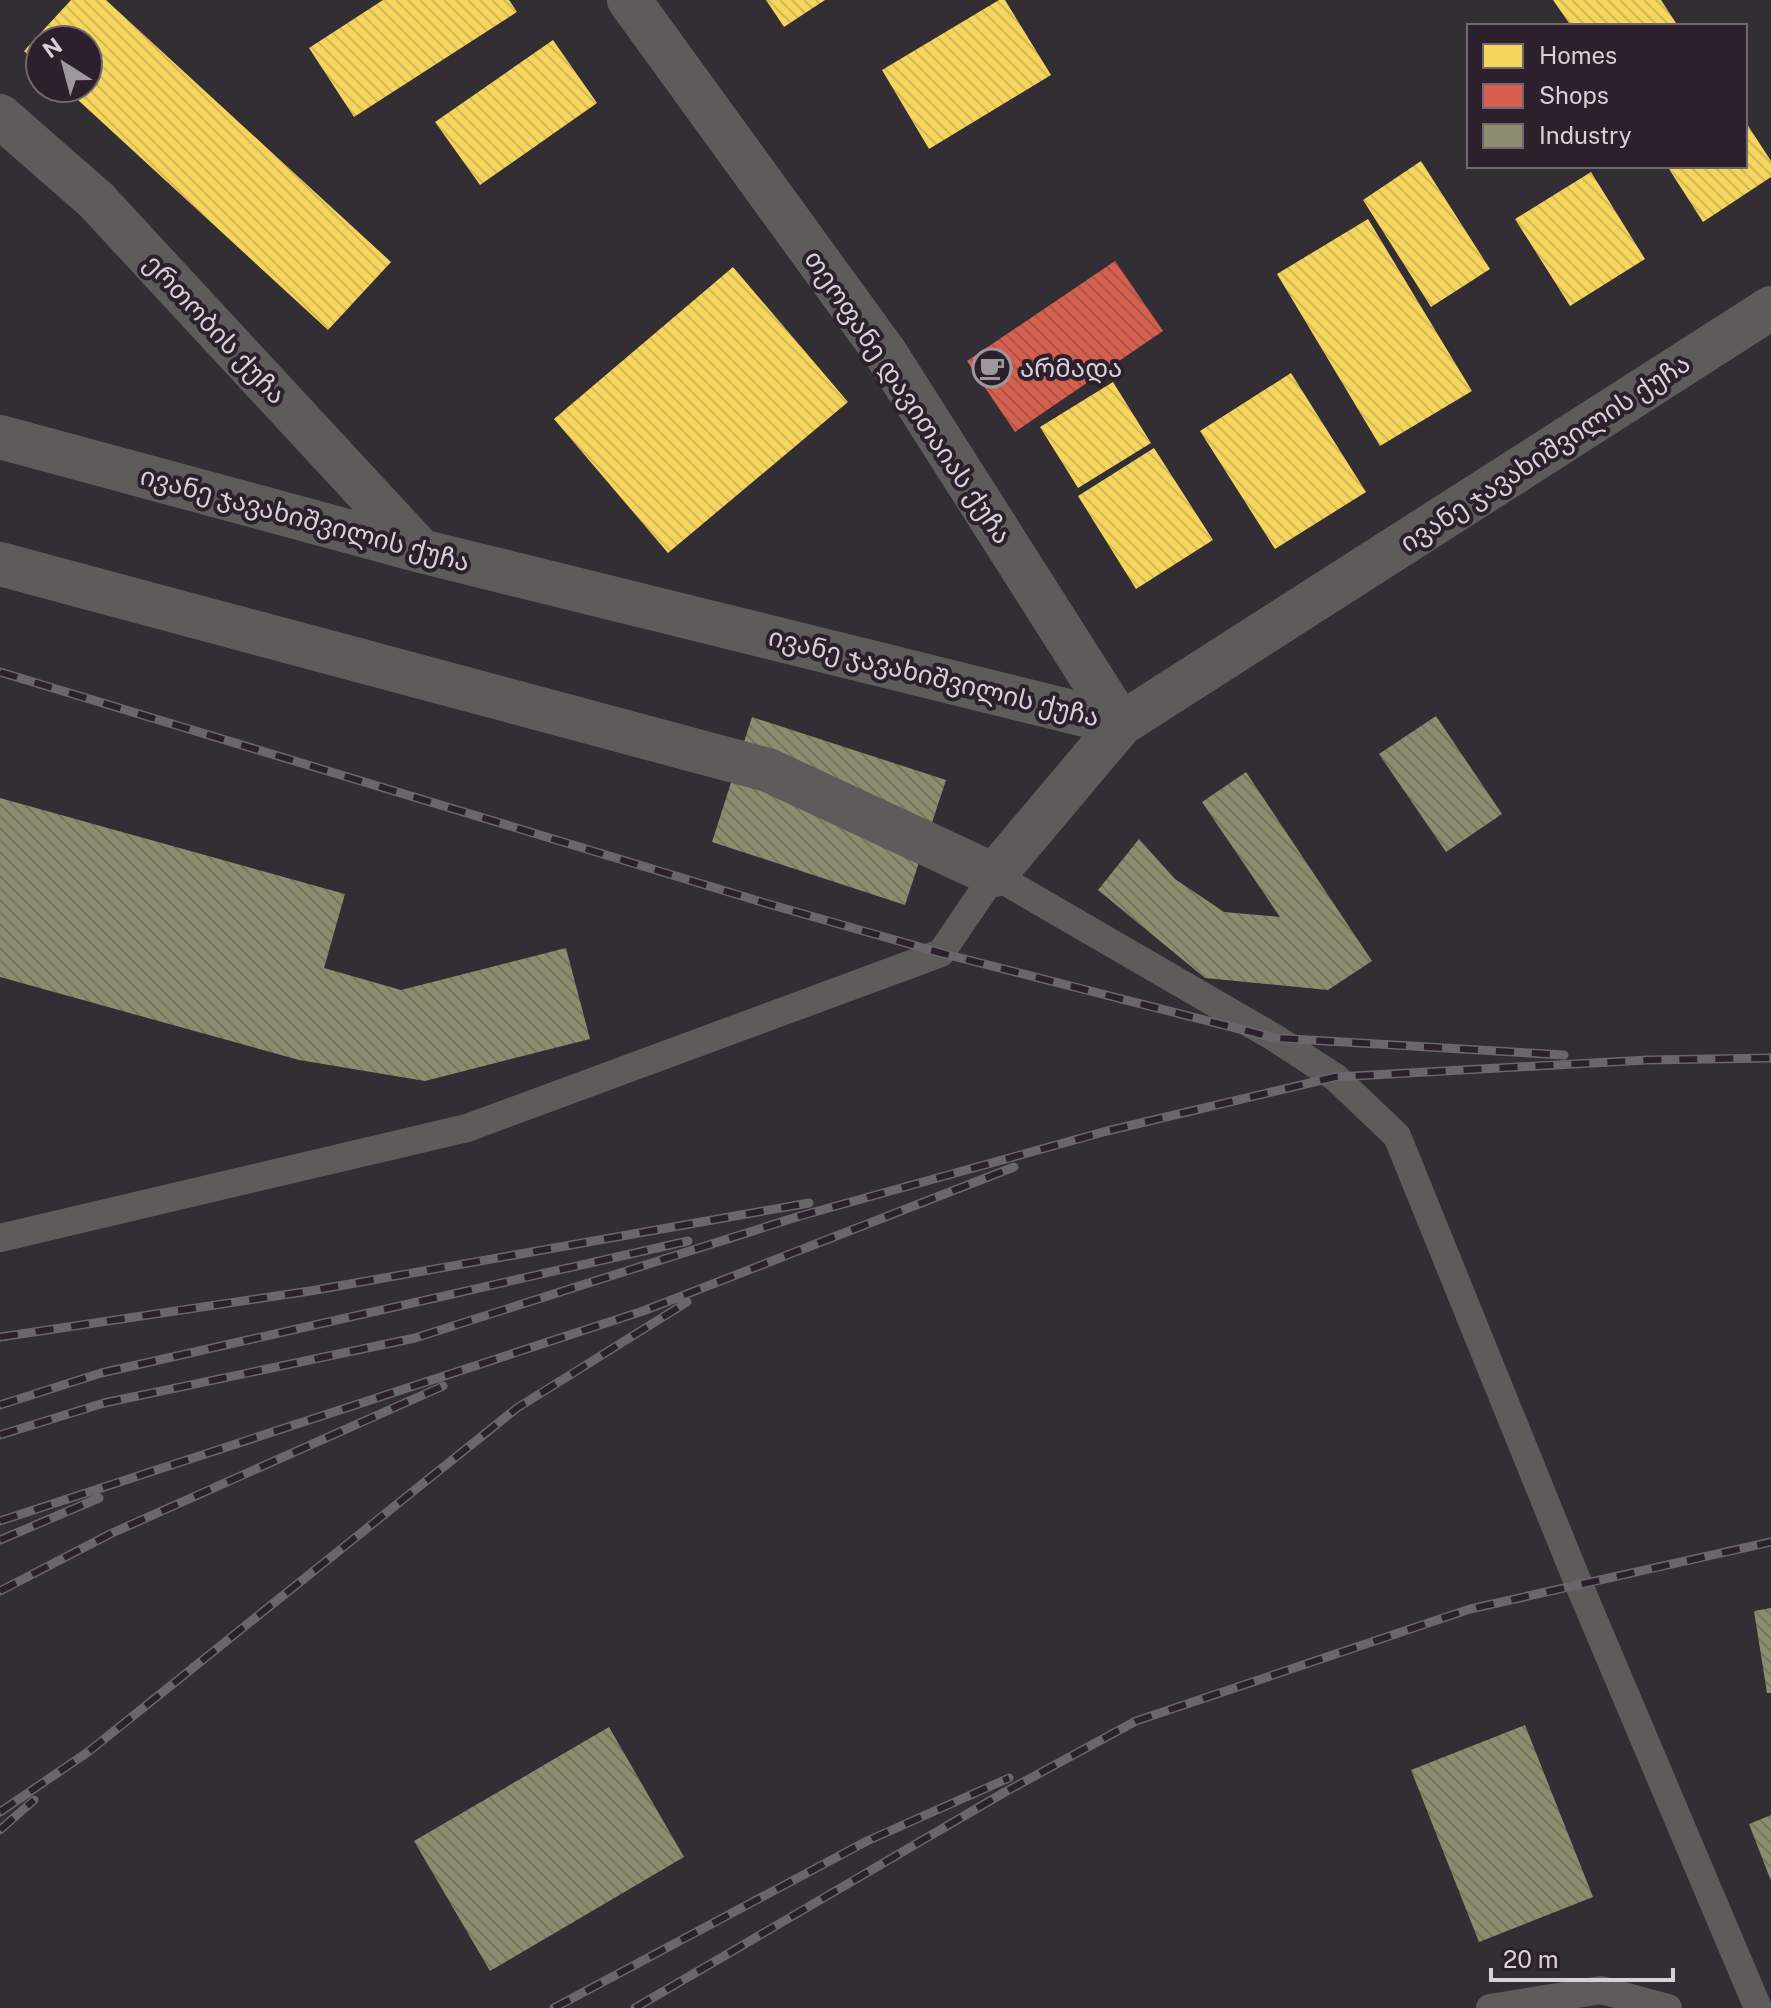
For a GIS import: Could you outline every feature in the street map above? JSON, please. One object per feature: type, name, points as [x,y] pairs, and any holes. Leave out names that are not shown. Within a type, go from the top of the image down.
[{"type":"street","name":"თეოფანე დავითაიას ქუჩა","points":[[629,0],[886,354],[1121,724]]},
{"type":"street","name":"ერთობის ქუჩა","points":[[0,116],[96,200],[421,551]]},
{"type":"street","name":"ივანე ჯავახიშვილის ქუჩა","points":[[0,437],[421,551],[1121,724],[1771,308]]},
{"type":"street","points":[[0,564],[768,770],[994,875],[1121,724]]},
{"type":"lane","points":[[0,1238],[467,1128],[941,953],[994,875],[1275,1038],[1335,1077],[1397,1136],[1573,1570],[1758,2008]]},
{"type":"lane","points":[[1490,2008],[1601,1990],[1668,2008]]},
{"type":"building: Homes","points":[[71,0],[106,0],[391,262],[328,330],[82,104],[104,104],[104,24],[49,24]]},
{"type":"building: Homes","points":[[383,0],[509,0],[517,12],[354,117],[309,48]]},
{"type":"building: Homes","points":[[766,0],[825,0],[784,27]]},
{"type":"building: Homes","points":[[999,0],[1005,0],[1051,75],[929,149],[882,70]]},
{"type":"building: Homes","points":[[1553,0],[1661,0],[1676,23],[1674,24],[1570,24]]},
{"type":"building: Homes","points":[[553,40],[597,103],[480,185],[435,122]]},
{"type":"building: Homes","points":[[1747,124],[1771,161],[1771,177],[1703,222],[1668,168],[1747,168]]},
{"type":"building: Homes","points":[[1421,161],[1490,269],[1431,307],[1363,200]]},
{"type":"building: Homes","points":[[1591,172],[1645,259],[1570,306],[1515,219]]},
{"type":"building: Homes","points":[[1368,219],[1472,391],[1380,446],[1277,274]]},
{"type":"building: Homes","points":[[733,267],[848,402],[668,553],[554,419]]},
{"type":"building: Homes","points":[[1291,373],[1366,492],[1275,549],[1200,431]]},
{"type":"building: Homes","points":[[1113,382],[1151,443],[1078,488],[1040,427]]},
{"type":"building: Homes","points":[[1154,448],[1213,540],[1136,589],[1078,496]]},
{"type":"building: Shops","points":[[1115,261],[1163,331],[1015,432],[967,361]]},
{"type":"building: Industry","points":[[1436,716],[1502,814],[1446,852],[1379,754]]},
{"type":"building: Industry","points":[[752,717],[946,780],[905,905],[712,842]]},
{"type":"building: Industry","points":[[1246,772],[1372,961],[1328,990],[1205,978],[1098,890],[1139,839],[1175,879],[1224,912],[1280,917],[1202,802]]},
{"type":"building: Industry","points":[[0,798],[345,894],[324,968],[401,990],[566,948],[590,1039],[425,1081],[299,1060],[0,977]]},
{"type":"building: Industry","points":[[1771,1608],[1771,1693],[1767,1693],[1754,1611]]},
{"type":"building: Industry","points":[[1525,1725],[1593,1897],[1479,1942],[1411,1770]]},
{"type":"building: Industry","points":[[609,1727],[684,1857],[490,1971],[414,1841]]},
{"type":"building: Industry","points":[[1771,1815],[1771,1881],[1749,1824]]},
{"type":"railway","points":[[0,672],[765,903],[941,953],[1275,1038],[1564,1055]]},
{"type":"railway","points":[[0,1435],[104,1403],[415,1338],[800,1216],[1107,1131],[1335,1077],[1647,1060],[1771,1058]]},
{"type":"railway","points":[[0,1521],[643,1311],[1014,1167]]},
{"type":"railway","points":[[0,1337],[310,1291],[809,1203]]},
{"type":"railway","points":[[0,1405],[101,1373],[688,1241]]},
{"type":"railway","points":[[0,1812],[88,1752],[517,1408],[687,1302]]},
{"type":"railway","points":[[0,1591],[110,1534],[443,1386]]},
{"type":"railway","points":[[0,1540],[99,1498]]},
{"type":"railway","points":[[635,2008],[1005,1792],[1136,1721],[1470,1609],[1771,1542]]},
{"type":"railway","points":[[554,2008],[867,1841],[1009,1778]]},
{"type":"railway","points":[[0,1830],[34,1800]]},
{"type":"place","name":"არმადა","points":[[992,368]]}]
